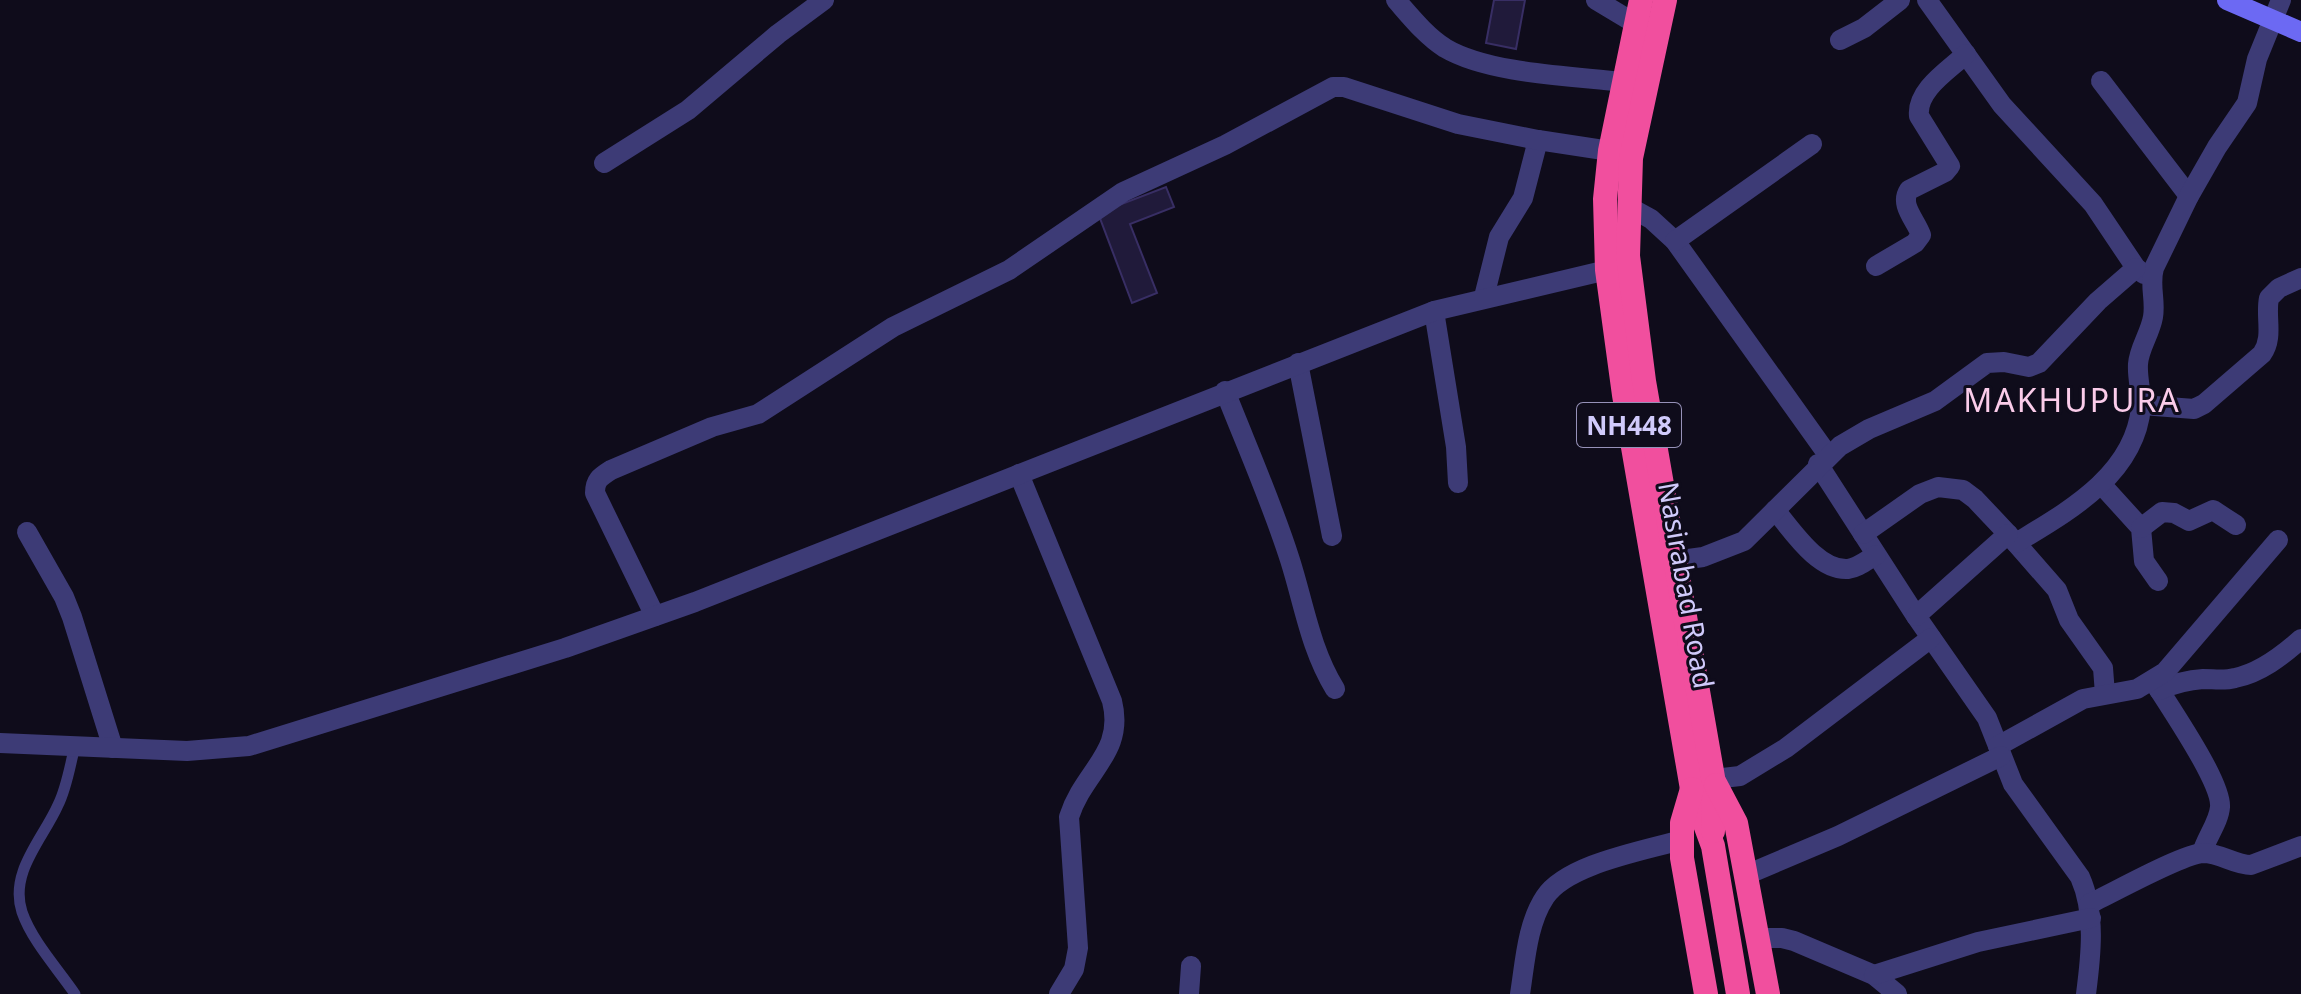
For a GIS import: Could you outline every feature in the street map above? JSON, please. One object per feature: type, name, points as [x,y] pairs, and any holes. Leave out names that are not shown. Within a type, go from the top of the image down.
[{"type":"highway","name":"Nasirabad Road","points":[[1665,0],[1631,158],[1628,256],[1707,784],[1713,846],[1738,994]]},
{"type":"highway","name":"Nasirabad Road","points":[[1639,12],[1610,151],[1605,199],[1607,270],[1624,395],[1707,784]]},
{"type":"highway","points":[[1706,994],[1681,840],[1682,823],[1707,784],[1736,823],[1768,994]]},
{"type":"main road","points":[[2227,0],[2301,32]]},
{"type":"street","points":[[604,163],[688,110],[778,34],[824,0]]},
{"type":"street","points":[[1396,0],[1432,38],[1463,56],[1486,64],[1623,82]]},
{"type":"street","points":[[1596,0],[1639,12]]},
{"type":"street","points":[[1840,40],[1864,28],[1900,0]]},
{"type":"street","points":[[1916,616],[2012,539],[2070,510],[2101,484],[2126,452],[2139,422],[2142,405],[2138,366],[2153,317],[2143,273],[2093,204],[2002,105],[1927,0]]},
{"type":"street","points":[[1674,561],[1703,557],[1744,541],[1823,460],[1853,437],[1935,401],[1987,363],[2004,362],[2029,367],[2039,363],[2087,312],[2143,273],[2217,147],[2247,103],[2257,59],[2281,0]]},
{"type":"street","points":[[1876,266],[1915,243],[1921,235],[1905,204],[1905,194],[1945,172],[1950,166],[1919,116],[1918,107],[1927,91],[1966,54]]},
{"type":"street","points":[[2101,81],[2189,196]]},
{"type":"street","points":[[655,616],[595,493],[599,478],[712,427],[758,414],[893,327],[1009,270],[1123,192],[1225,145],[1333,87],[1344,87],[1458,124],[1610,151]]},
{"type":"street","points":[[1484,297],[1499,237],[1523,198],[1538,140]]},
{"type":"street","points":[[1675,241],[1812,144]]},
{"type":"street","points":[[1629,207],[1651,219],[1675,241],[1823,460],[1876,555],[1987,718],[2013,784],[2080,877],[2090,911],[2086,994]]},
{"type":"street","points":[[0,743],[187,751],[249,746],[565,648],[655,616],[1434,311],[1607,270]]},
{"type":"street","points":[[2142,405],[2184,410],[2204,404],[2262,354],[2269,336],[2269,298],[2279,288],[2301,278]]},
{"type":"street","points":[[1434,311],[1456,447],[1458,483]]},
{"type":"street","points":[[1298,363],[1332,536]]},
{"type":"street","points":[[1225,391],[1287,550],[1311,641],[1320,665],[1335,689]]},
{"type":"street","points":[[1019,474],[1112,701],[1116,718],[1115,735],[1075,798],[1069,817],[1078,948],[1074,969],[1059,994]]},
{"type":"street","points":[[2101,484],[2141,528],[2144,561],[2158,581]]},
{"type":"street","points":[[1863,534],[1920,494],[1938,487],[1963,490],[1975,499],[2057,590],[2069,620],[2098,659],[2105,678],[2105,694]]},
{"type":"street","points":[[1775,510],[1816,556],[1834,567],[1846,569],[1857,566],[1876,555]]},
{"type":"street","points":[[2141,528],[2167,511],[2189,521],[2213,510],[2236,525]]},
{"type":"street","points":[[27,532],[68,607],[113,748]]},
{"type":"street","points":[[2156,685],[2278,540]]},
{"type":"street","points":[[1707,784],[1740,776],[1775,755],[1931,638]]},
{"type":"street","points":[[1746,875],[1851,830],[2000,751],[2083,699],[2156,685],[2235,678],[2269,664],[2301,639]]},
{"type":"street","points":[[2156,685],[2210,775],[2219,798],[2218,817],[2202,853]]},
{"type":"street","points":[[1520,994],[1536,916],[1546,896],[1566,878],[1587,868],[1681,840]]},
{"type":"street","points":[[1874,975],[2090,911],[2190,856],[2202,853],[2251,865],[2301,846]]},
{"type":"street","points":[[1758,938],[1794,941],[1874,975],[1897,994]]},
{"type":"street","points":[[1189,994],[1191,966]]},
{"type":"lane","points":[[75,746],[60,803],[22,873],[19,891],[22,911],[33,933],[75,994]]},
{"type":"building","points":[[1494,0],[1525,0],[1516,49],[1486,43]]},
{"type":"building","points":[[1166,187],[1174,207],[1130,224],[1157,293],[1132,303],[1098,213]]},
{"type":"district","name":"MAKHUPURA","points":[[2072,399]]}]
